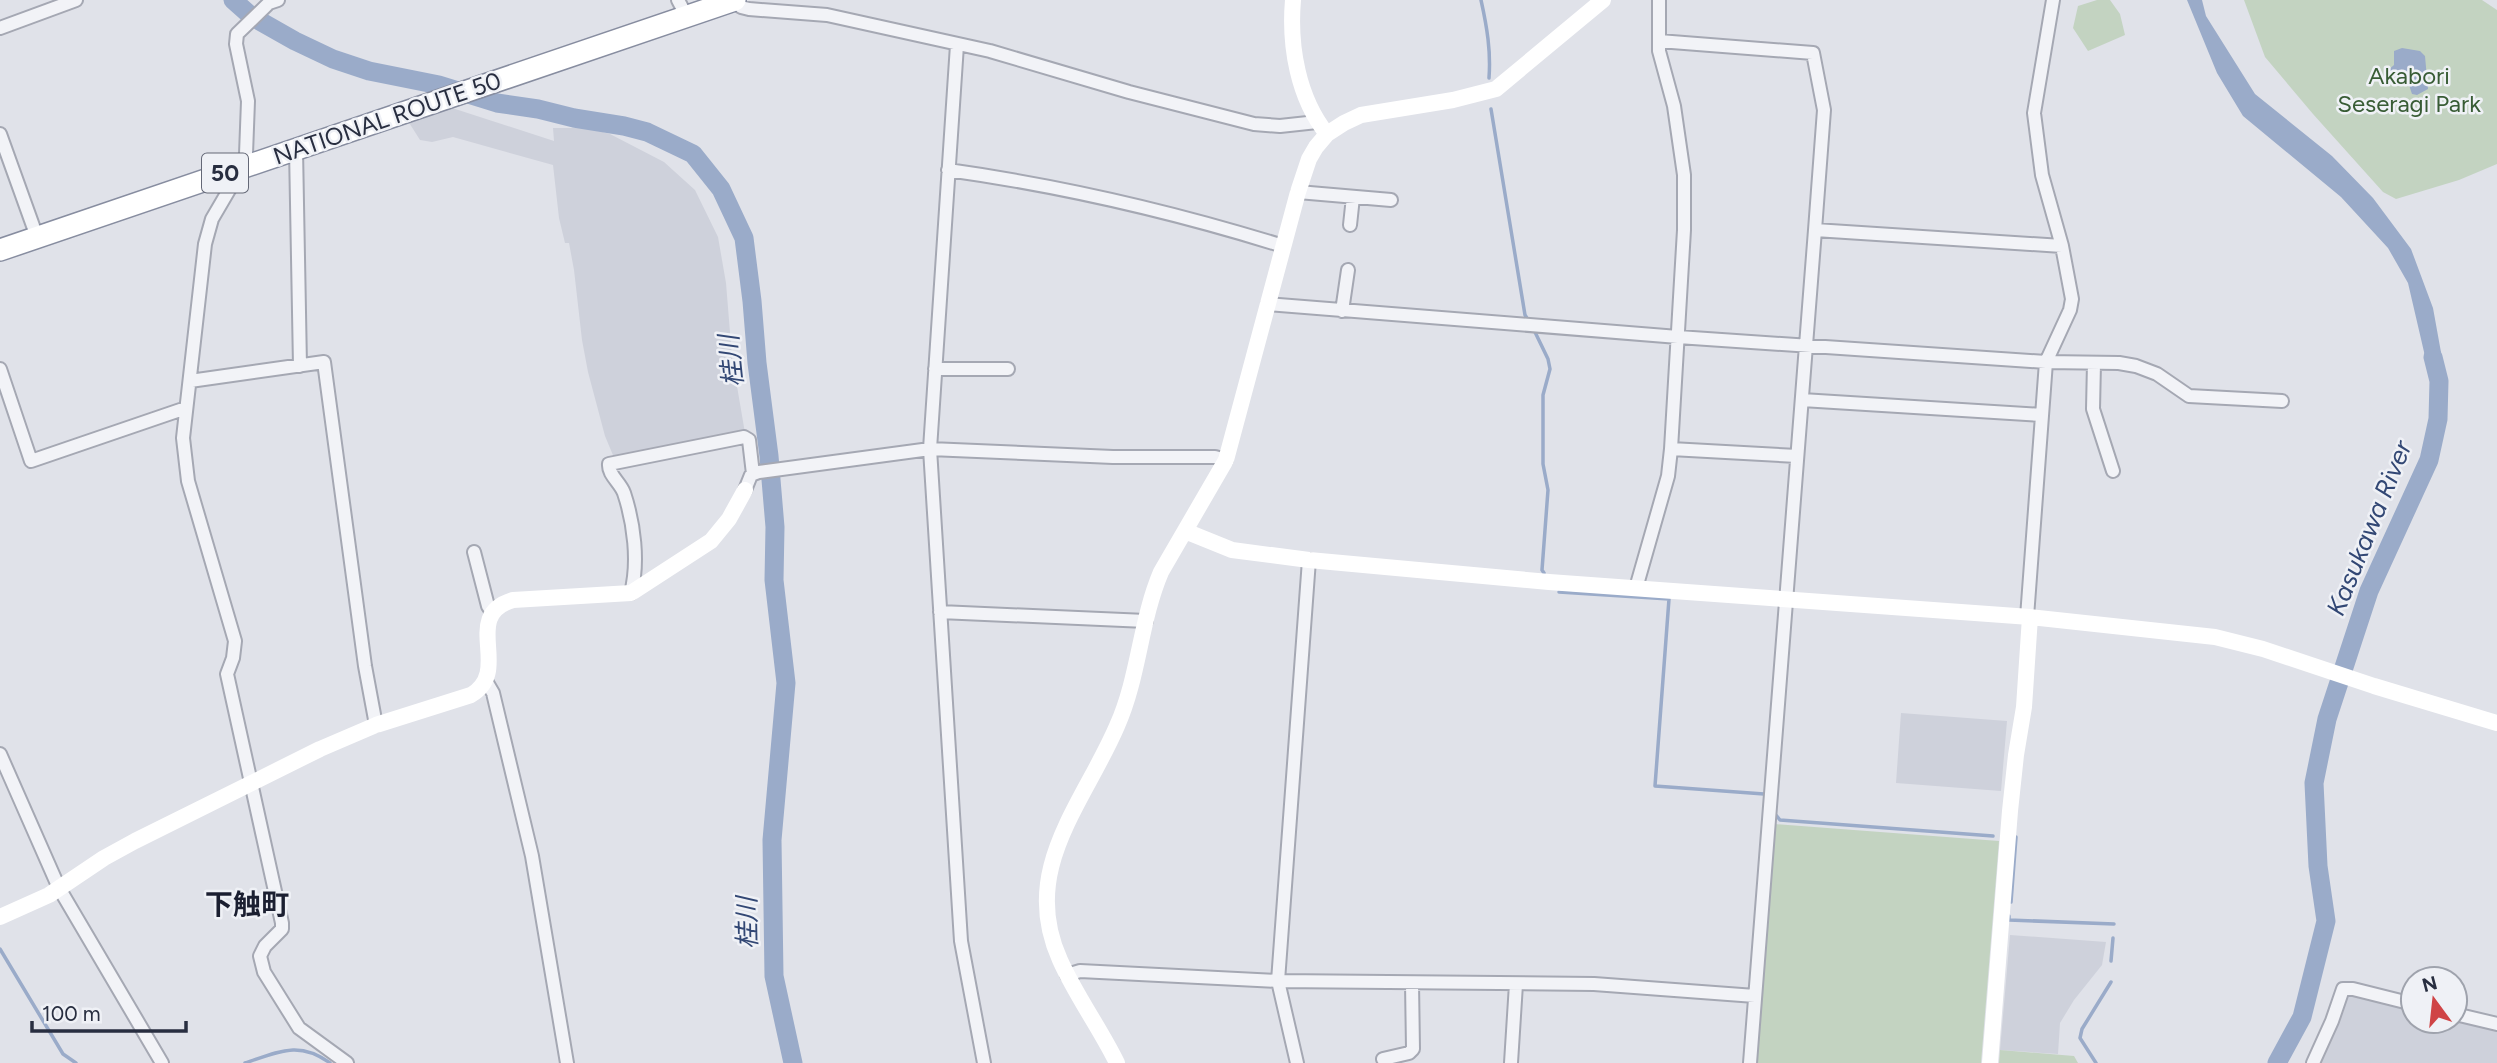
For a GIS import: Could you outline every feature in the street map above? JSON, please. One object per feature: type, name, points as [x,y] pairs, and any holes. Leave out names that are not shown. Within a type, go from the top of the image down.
[{"type":"highway","name":"NATIONAL ROUTE 50","points":[[0,250],[451,97],[682,8],[736,0]]},
{"type":"street","points":[[0,28],[76,0]]},
{"type":"street","points":[[736,0],[741,7],[749,9],[827,15],[990,51],[1129,92],[1254,124],[1322,128],[1361,115],[1453,100],[1496,89],[1603,0]]},
{"type":"street","points":[[1293,0],[1295,62],[1307,99],[1322,128]]},
{"type":"street","points":[[1636,588],[1668,477],[1684,230],[1684,175],[1674,106],[1661,65],[1659,0]]},
{"type":"street","points":[[1990,1063],[2010,811],[2025,694],[2046,362],[2070,310],[2072,299],[2062,246],[2042,175],[2034,113],[2053,0]]},
{"type":"street","points":[[272,2],[241,29],[236,39],[248,101],[246,153],[243,166],[212,219],[205,244],[183,438],[188,481],[234,641],[233,658],[227,674],[282,923],[282,929],[265,946],[260,956],[264,972],[299,1028],[346,1063]]},
{"type":"street","points":[[1659,41],[1813,53],[1824,110],[1751,1063]]},
{"type":"street","points":[[957,45],[930,449],[961,942],[984,1063]]},
{"type":"street","points":[[1117,1063],[1067,975],[1051,937],[1045,903],[1048,876],[1060,839],[1118,725],[1135,675],[1154,587],[1226,460],[1298,192],[1322,128]]},
{"type":"street","points":[[0,134],[37,237]]},
{"type":"street","points":[[296,149],[300,366]]},
{"type":"street","points":[[948,170],[1048,187],[1201,220],[1283,246]]},
{"type":"street","points":[[1298,192],[1391,200]]},
{"type":"street","points":[[1350,225],[1353,197]]},
{"type":"street","points":[[1815,230],[2062,246]]},
{"type":"street","points":[[1342,311],[1348,270]]},
{"type":"street","points":[[1268,304],[1807,346],[2046,362],[2119,363],[2148,370],[2168,380],[2189,396],[2282,401]]},
{"type":"street","points":[[190,381],[324,362],[365,666],[376,725]]},
{"type":"street","points":[[2094,363],[2093,409],[2113,471]]},
{"type":"street","points":[[0,369],[31,461],[186,408]]},
{"type":"street","points":[[935,369],[1008,369]]},
{"type":"street","points":[[1802,400],[2042,415]]},
{"type":"street","points":[[631,593],[634,556],[631,523],[624,491],[611,473],[610,464],[744,437],[749,440],[756,473]]},
{"type":"street","points":[[0,917],[43,898],[135,841],[320,749],[376,725],[471,695],[486,681],[489,671],[486,630],[497,606],[513,600],[631,593],[712,541],[729,519],[751,475],[756,473],[930,449],[1112,457],[1215,457],[1226,460]]},
{"type":"street","points":[[1671,449],[1797,456]]},
{"type":"street","points":[[1185,531],[1219,547],[1309,560],[1636,588],[2029,617],[2215,637],[2497,723]]},
{"type":"street","points":[[474,552],[488,606],[492,612]]},
{"type":"street","points":[[1297,1063],[1278,981],[1309,560]]},
{"type":"street","points":[[940,612],[1146,621]]},
{"type":"street","points":[[486,681],[493,693],[532,856],[567,1063]]},
{"type":"street","points":[[0,754],[59,888],[162,1063]]},
{"type":"street","points":[[1067,975],[1080,971],[1278,981],[1594,984],[1755,996]]},
{"type":"street","points":[[1383,1059],[1409,1053],[1413,1049],[1412,983]]},
{"type":"street","points":[[1511,1063],[1516,984]]},
{"type":"street","points":[[2313,1063],[2343,989],[2399,1000]]},
{"type":"street","points":[[2469,1017],[2497,1024]]},
{"type":"shaded area","points":[[446,106],[554,141],[553,128],[588,128],[610,134],[664,162],[695,190],[718,237],[726,283],[732,357],[745,433],[615,460],[605,436],[588,372],[574,270],[569,243],[565,243],[559,218],[553,165],[453,137],[432,142],[420,140],[408,121]]},
{"type":"shaded area","points":[[1901,713],[2007,721],[2001,791],[1896,783]]},
{"type":"shaded area","points":[[2010,935],[2106,942],[2102,965],[2074,1000],[2060,1023],[2058,1054],[2000,1050]]},
{"type":"shaded area","points":[[2351,993],[2399,1005],[2399,1035],[2469,1035],[2469,1021],[2497,1028],[2497,1063],[2319,1063],[2345,996]]},
{"type":"green space","points":[[2097,0],[2110,0],[2120,14],[2125,35],[2088,51],[2073,28],[2078,6]]},
{"type":"green space","name":"Akabori Seseragi Park","points":[[2244,0],[2482,0],[2497,10],[2497,164],[2459,180],[2396,199],[2383,192],[2265,57]]},
{"type":"green space","points":[[1774,824],[1999,841],[1981,1063],[1757,1063]]},
{"type":"green space","points":[[2000,1050],[2074,1056],[2078,1063],[1999,1063]]},
{"type":"water","points":[[2187,0],[2202,0],[2206,16],[2255,94],[2332,156],[2373,198],[2411,249],[2433,308],[2446,380],[2431,382],[2408,283],[2388,248],[2341,197],[2243,116],[2217,73]]},
{"type":"water","points":[[2402,48],[2420,51],[2425,56],[2428,89],[2417,95],[2412,94],[2407,79],[2400,70],[2389,73],[2387,71],[2394,65],[2394,51]]},
{"type":"waterway","name":"桂川","points":[[233,0],[251,16],[295,41],[333,59],[369,71],[439,85],[497,103],[647,132],[693,154],[721,189],[744,238],[775,527],[774,580],[786,683],[772,840],[774,976],[793,1063]]},
{"type":"waterway","points":[[1481,0],[1488,39],[1489,78]]},
{"type":"waterway","points":[[1491,109],[1528,320]]},
{"type":"waterway","points":[[1534,330],[1550,369],[1543,395],[1543,464],[1548,490],[1542,570],[1544,573]]},
{"type":"waterway","name":"Kasukawa River","points":[[2277,1063],[2302,1017],[2326,921],[2318,866],[2314,783],[2327,719],[2369,591],[2429,460],[2438,419],[2439,381],[2433,357]]},
{"type":"waterway","points":[[1559,592],[1669,599],[1655,786],[1764,794]]},
{"type":"waterway","points":[[1775,814],[1780,820],[1993,836]]},
{"type":"waterway","points":[[2011,902],[2016,837]]},
{"type":"waterway","points":[[2009,916],[2009,920],[2114,924]]},
{"type":"waterway","points":[[2111,961],[2113,938]]},
{"type":"waterway","points":[[0,949],[63,1054],[76,1063]]},
{"type":"waterway","points":[[2096,1063],[2080,1038],[2082,1029],[2111,982]]},
{"type":"waterway","points":[[245,1063],[288,1050],[308,1052],[330,1063]]},
{"type":"district","name":"下触町","points":[[247,904]]}]
